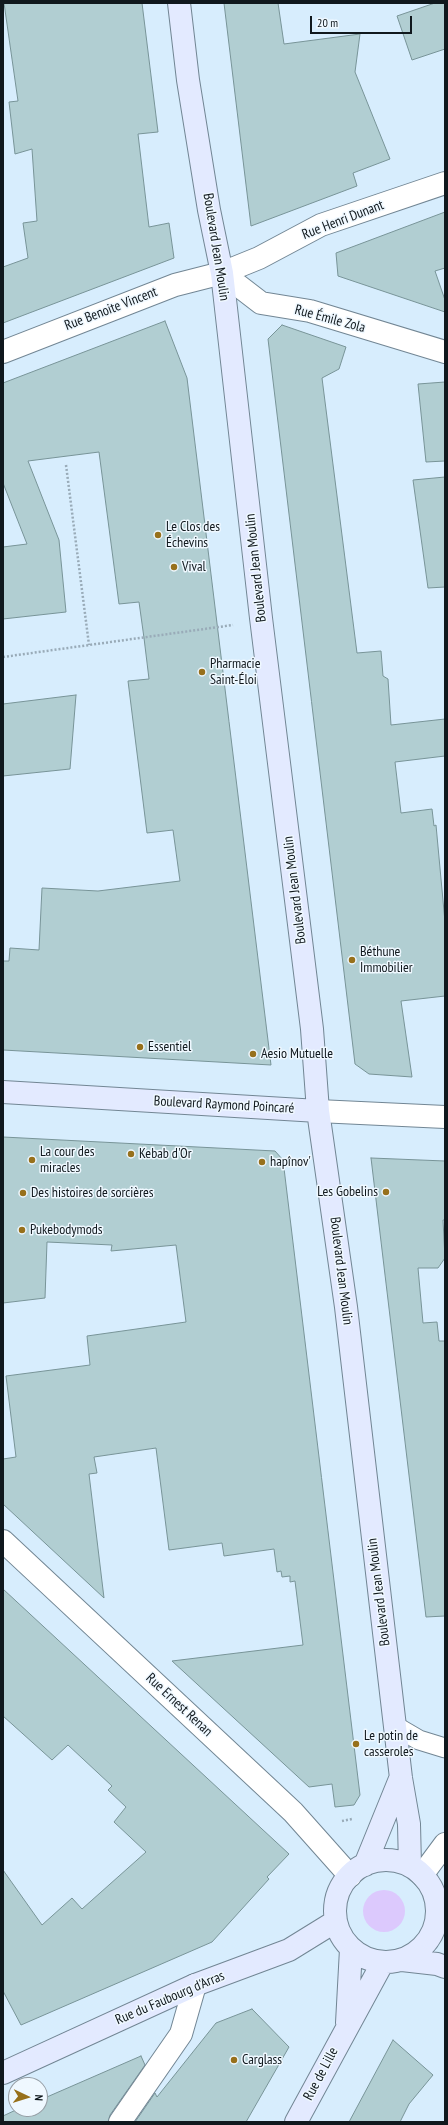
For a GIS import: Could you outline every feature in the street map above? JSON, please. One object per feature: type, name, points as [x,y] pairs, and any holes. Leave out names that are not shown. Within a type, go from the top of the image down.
[{"type":"main road","name":"Boulevard Jean Moulin","points":[[179,3],[188,80],[209,210],[222,273],[261,618],[312,1029],[318,1111],[346,1307],[401,1778],[416,1871]]},
{"type":"main road","name":"Boulevard Raymond Poincaré","points":[[3,1092],[318,1111]]},
{"type":"main road","name":"Boulevard Jean Moulin","points":[[357,1870],[401,1778]]},
{"type":"main road","points":[[392,1961],[414,1954],[423,1946],[431,1936],[441,1916],[433,1892],[416,1871],[400,1862],[388,1860],[357,1870],[339,1892],[336,1902],[336,1921],[349,1946],[366,1958],[392,1961],[437,1964],[445,1967]]},
{"type":"main road","name":"Rue du Faubourg d'Arras","points":[[3,2073],[195,1985],[289,1950],[336,1921]]},
{"type":"main road","points":[[289,1950],[349,1946]]},
{"type":"main road","name":"Rue de Lille","points":[[346,2026],[349,1946]]},
{"type":"main road","name":"Rue de Lille","points":[[296,2122],[346,2026],[392,1961]]},
{"type":"street","name":"Rue Henri Dunant","points":[[222,273],[259,258],[321,225],[445,183]]},
{"type":"street","name":"Rue Benoite Vincent","points":[[3,352],[175,285],[222,273]]},
{"type":"street","name":"Rue Émile Zola","points":[[222,273],[261,303],[310,311],[445,352]]},
{"type":"street","name":"Boulevard Raymond Poincaré","points":[[318,1111],[445,1117]]},
{"type":"street","name":"Rue Ernest Renan","points":[[3,1541],[357,1870]]},
{"type":"street","points":[[416,1871],[445,1844]]},
{"type":"street","points":[[120,2122],[181,2034],[195,1985]]},
{"type":"lane","points":[[395,1726],[419,1740],[445,1748]]},
{"type":"path","points":[[66,465],[89,645]]},
{"type":"path","points":[[3,656],[218,628],[261,618]]},
{"type":"path","points":[[341,1821],[348,1821],[353,1818]]},
{"type":"shaded area","points":[[380,1890],[388,1890],[396,1893],[402,1899],[405,1911],[402,1923],[396,1929],[388,1932],[380,1932],[372,1929],[366,1923],[363,1915],[363,1907],[366,1899],[372,1893]]},
{"type":"building","points":[[4,3],[142,3],[158,132],[138,134],[149,227],[169,223],[174,258],[3,323],[3,267],[28,258],[23,223],[37,221],[32,149],[15,154],[9,102],[18,101]]},
{"type":"building","points":[[224,3],[278,3],[284,44],[360,34],[355,72],[390,159],[353,173],[357,186],[251,226]]},
{"type":"building","points":[[435,3],[445,3],[445,49],[412,60],[397,16]]},
{"type":"building","points":[[445,212],[445,268],[435,271],[445,300],[445,312],[338,276],[336,253]]},
{"type":"building","points":[[165,321],[187,378],[271,1065],[3,1050],[3,961],[9,961],[10,948],[39,950],[42,888],[98,891],[180,881],[173,830],[147,833],[128,681],[149,679],[144,638],[139,602],[119,604],[99,452],[28,461],[59,540],[66,612],[3,619],[3,547],[27,544],[3,483],[3,383]]},
{"type":"building","points":[[282,325],[346,347],[339,369],[322,378],[357,653],[381,651],[383,676],[388,679],[391,725],[445,719],[445,756],[395,762],[401,813],[432,809],[434,826],[436,825],[445,922],[445,996],[401,1001],[412,1077],[369,1074],[355,1064],[268,339]]},
{"type":"building","points":[[445,382],[445,461],[426,462],[418,384]]},
{"type":"building","points":[[445,477],[445,587],[428,588],[413,480]]},
{"type":"building","points":[[76,695],[70,769],[3,776],[3,704]]},
{"type":"building","points":[[3,1137],[275,1151],[283,1160],[360,1795],[354,1805],[335,1807],[332,1784],[309,1787],[172,1661],[303,1645],[295,1581],[290,1582],[290,1576],[282,1577],[281,1571],[277,1572],[274,1549],[224,1556],[222,1543],[169,1550],[156,1448],[94,1457],[97,1473],[89,1474],[104,1598],[3,1504],[3,1459],[16,1457],[6,1376],[90,1365],[87,1336],[186,1322],[176,1245],[111,1251],[112,1245],[47,1242],[45,1298],[3,1303]]},
{"type":"building","points":[[371,1158],[445,1161],[445,1220],[443,1220],[445,1258],[438,1268],[418,1268],[423,1323],[437,1322],[439,1341],[445,1341],[445,1616],[426,1617]]},
{"type":"building","points":[[3,1589],[289,1854],[267,1877],[269,1879],[212,1942],[21,2025],[3,1991],[3,1870],[42,1925],[72,1898],[82,1909],[146,1852],[114,1822],[126,1807],[108,1790],[112,1786],[68,1745],[52,1760],[3,1716]]},
{"type":"building","name":"Carglass","points":[[252,2009],[289,2047],[246,2122],[135,2122],[155,2093],[157,2097],[216,2023]]},
{"type":"building","points":[[393,2040],[433,2075],[409,2104],[400,2122],[349,2122]]},
{"type":"building","points":[[141,2056],[145,2065],[110,2115],[108,2122],[3,2122],[3,2116],[8,2114],[8,2117],[48,2117],[48,2097]]},
{"type":"place","name":"Le Clos des Échevins","points":[[158,535]]},
{"type":"place","name":"Vival","points":[[174,567]]},
{"type":"place","name":"Pharmacie Saint-Éloi","points":[[202,672]]},
{"type":"place","name":"Béthune Immobilier","points":[[352,960]]},
{"type":"place","name":"Essentiel","points":[[140,1047]]},
{"type":"place","name":"Aesio Mutuelle","points":[[253,1054]]},
{"type":"place","name":"Kebab d'Or","points":[[131,1154]]},
{"type":"place","name":"La cour des miracles","points":[[32,1160]]},
{"type":"place","name":"hapînov'","points":[[262,1162]]},
{"type":"place","name":"Les Gobelins","points":[[386,1192]]},
{"type":"place","name":"Des histoires de sorcières","points":[[23,1193]]},
{"type":"place","name":"Pukebodymods","points":[[22,1230]]},
{"type":"place","name":"Le potin de casseroles","points":[[356,1744]]},
{"type":"place","name":"Carglass","points":[[234,2060]]}]
